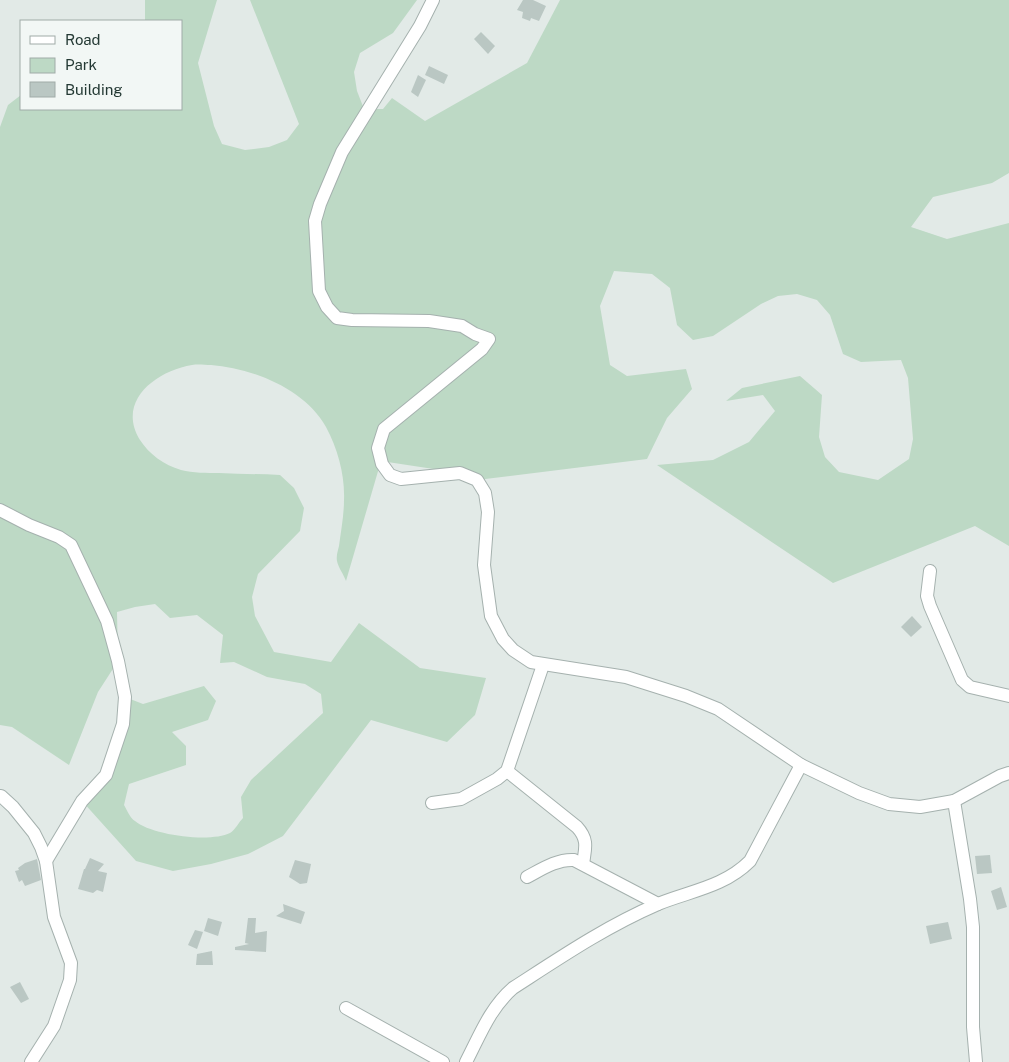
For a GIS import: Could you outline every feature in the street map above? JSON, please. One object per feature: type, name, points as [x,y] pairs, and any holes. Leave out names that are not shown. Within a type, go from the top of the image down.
[{"type":"street","points":[[433,0],[420,26],[342,152],[320,204],[315,221],[319,291],[327,307],[337,318],[352,320],[429,321],[462,326],[474,334],[489,339],[482,349],[384,429],[378,448],[382,464],[390,474],[401,479],[460,473],[477,480],[485,493],[488,512],[484,565],[491,616],[503,639],[513,650],[531,662],[626,677],[686,696],[718,709],[801,765],[859,793],[889,804],[920,807],[954,800],[1009,773]]},
{"type":"street","points":[[0,510],[29,525],[59,537],[72,545],[107,621],[125,696],[123,724],[106,775],[82,801],[46,861]]},
{"type":"street","points":[[930,572],[927,596],[962,680],[970,687],[1009,696]]},
{"type":"street","points":[[432,802],[461,799],[497,779],[506,771],[542,665]]},
{"type":"street","points":[[466,1062],[492,1010],[501,998],[513,988],[592,937],[658,904],[718,883],[730,878],[741,870],[750,861],[801,765]]},
{"type":"street","points":[[506,771],[577,827],[584,835],[586,842],[583,864]]},
{"type":"street","points":[[1,796],[13,807],[34,833],[46,861],[54,917],[72,970],[54,1026],[31,1062]]},
{"type":"street","points":[[954,800],[973,928],[976,1062]]},
{"type":"street","points":[[527,877],[564,859],[574,860],[658,904]]},
{"type":"street","points":[[346,1008],[443,1062]]},
{"type":"green space","points":[[145,0],[217,0],[198,63],[214,126],[222,144],[245,150],[269,147],[287,140],[299,124],[250,0],[417,0],[393,33],[360,53],[354,72],[357,91],[364,109],[383,109],[392,98],[425,121],[527,63],[560,0],[1009,0],[1009,173],[992,183],[933,197],[911,227],[947,239],[1009,223],[1009,546],[975,526],[833,583],[657,465],[713,460],[749,442],[775,411],[763,395],[726,401],[742,388],[800,376],[822,395],[819,437],[825,457],[839,472],[878,480],[909,459],[913,439],[908,378],[901,360],[861,362],[843,354],[830,315],[817,300],[797,294],[778,296],[761,304],[713,336],[693,340],[677,325],[670,288],[652,274],[614,271],[600,306],[610,365],[627,376],[686,369],[692,389],[667,418],[647,459],[477,480],[460,473],[381,461],[346,581],[337,559],[344,506],[342,472],[330,435],[317,414],[291,391],[260,376],[227,367],[211,365],[194,365],[178,368],[153,381],[136,401],[133,413],[134,426],[140,440],[148,450],[163,462],[186,471],[280,475],[294,488],[304,508],[300,531],[258,574],[252,597],[255,616],[274,652],[331,662],[359,623],[420,668],[486,678],[475,715],[447,742],[371,720],[283,836],[248,854],[211,864],[173,871],[136,861],[82,801],[106,775],[125,697],[143,704],[204,686],[216,701],[208,720],[172,732],[186,746],[186,765],[129,784],[124,805],[135,821],[154,830],[181,836],[209,837],[221,836],[232,832],[243,818],[241,797],[251,780],[323,713],[321,694],[305,684],[267,677],[234,662],[220,663],[223,635],[197,615],[170,618],[155,604],[117,612],[118,661],[98,692],[69,765],[12,727],[0,725],[0,127],[8,105],[20,96],[20,110],[182,110],[182,20],[145,20]]},
{"type":"building","points":[[523,0],[533,0],[546,6],[539,21],[531,18],[530,21],[522,18],[523,12],[517,10]]},
{"type":"building","points":[[481,32],[495,46],[488,54],[474,39]]},
{"type":"building","points":[[429,66],[448,75],[444,84],[425,75]]},
{"type":"building","points":[[418,75],[426,80],[418,97],[411,92]]},
{"type":"building","points":[[912,616],[922,627],[911,637],[901,627]]},
{"type":"building","points":[[990,855],[992,873],[977,874],[975,856]]},
{"type":"building","points":[[90,858],[104,864],[98,871],[107,873],[103,892],[97,890],[93,893],[78,889],[84,869]]},
{"type":"building","points":[[37,859],[41,880],[25,886],[22,880],[19,882],[15,871],[19,870],[18,868],[25,863]]},
{"type":"building","points":[[295,860],[311,864],[307,883],[300,884],[289,877]]},
{"type":"building","points":[[1001,887],[1007,907],[997,910],[991,891]]},
{"type":"building","points":[[283,904],[305,912],[301,924],[276,916],[284,911]]},
{"type":"building","points":[[208,918],[222,922],[218,936],[204,931]]},
{"type":"building","points":[[248,918],[256,918],[255,933],[267,931],[266,952],[235,950],[235,947],[249,944],[245,943]]},
{"type":"building","points":[[948,922],[952,939],[930,944],[926,926]]},
{"type":"building","points":[[195,930],[203,932],[197,949],[188,945]]},
{"type":"building","points":[[212,951],[213,965],[196,965],[197,954]]},
{"type":"building","points":[[20,982],[29,999],[21,1003],[10,987]]}]
